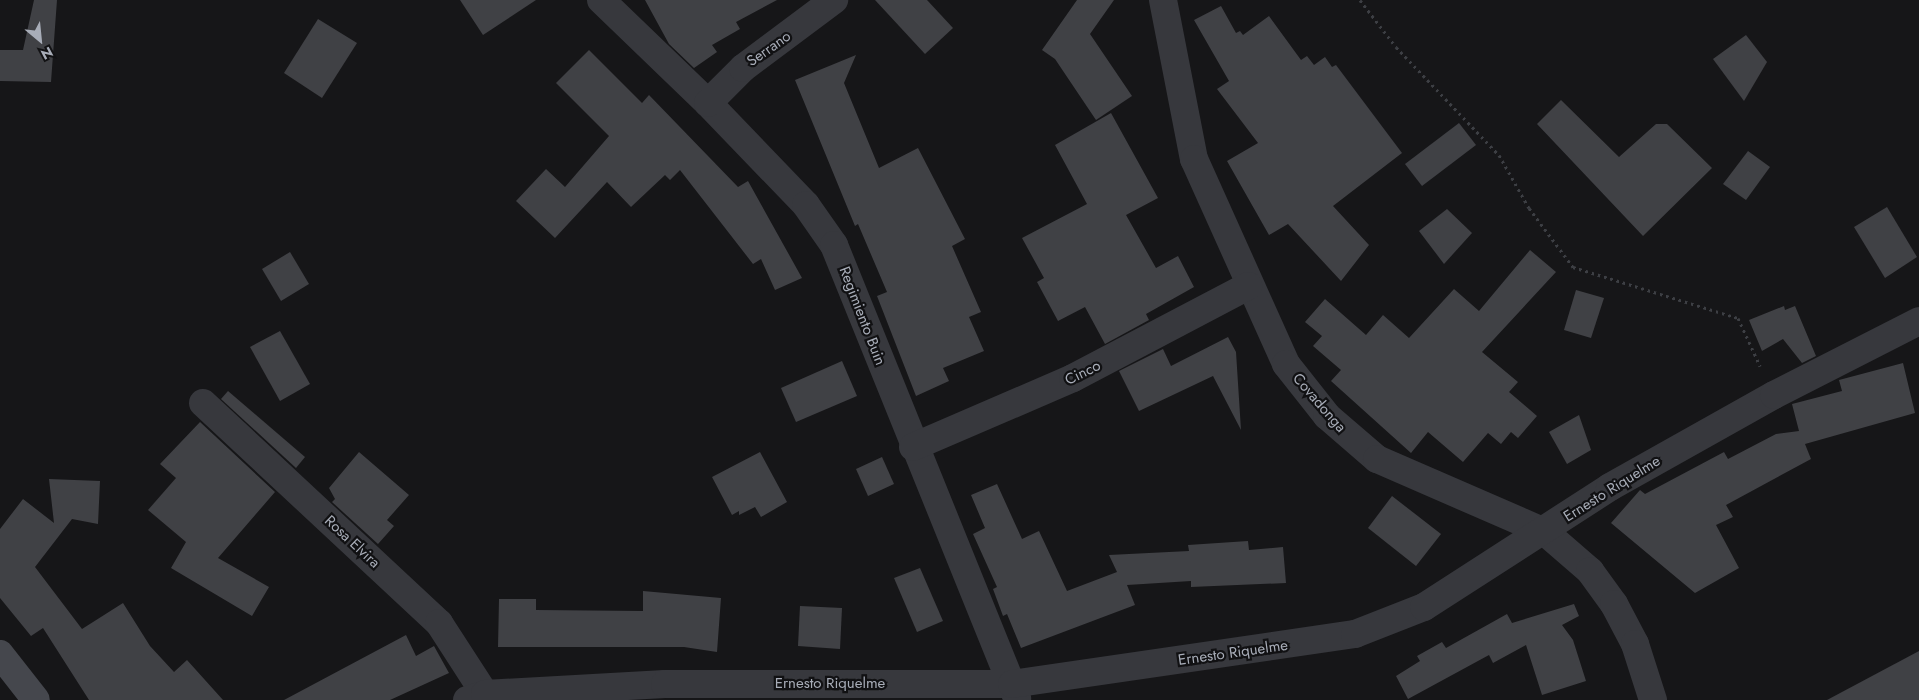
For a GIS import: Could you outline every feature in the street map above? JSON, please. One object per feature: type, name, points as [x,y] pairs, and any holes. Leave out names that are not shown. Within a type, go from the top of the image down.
[{"type":"main road","points":[[0,654],[36,700]]},
{"type":"street","name":"Regimiento Buin","points":[[601,0],[708,103],[806,205],[834,245],[913,447],[1015,692]]},
{"type":"street","name":"Serrano","points":[[708,103],[742,68],[834,0]]},
{"type":"street","name":"Covadonga","points":[[1163,0],[1194,159],[1248,286],[1286,364],[1326,416],[1377,459],[1544,532],[1590,571],[1614,604],[1635,644],[1653,700]]},
{"type":"street","name":"Cinco","points":[[913,447],[1072,378],[1248,286]]},
{"type":"street","name":"Ernesto Riquelme","points":[[476,697],[665,684],[1015,692],[1355,634],[1424,607],[1544,532],[1610,487],[1774,395],[1919,322]]},
{"type":"street","name":"Rosa Elvira","points":[[203,402],[439,623],[476,697]]},
{"type":"path","points":[[1360,0],[1396,48],[1500,154],[1529,208],[1573,267],[1738,318],[1774,395]]},
{"type":"building","points":[[34,0],[57,0],[51,82],[0,81],[0,50],[23,50]]},
{"type":"building","points":[[460,0],[536,0],[483,35]]},
{"type":"building","points":[[645,0],[777,0],[736,22],[740,29],[712,45],[717,52],[694,68],[669,44]]},
{"type":"building","points":[[875,0],[927,0],[953,28],[925,54]]},
{"type":"building","points":[[1077,0],[1114,0],[1090,34],[1132,96],[1096,120],[1055,59],[1042,50]]},
{"type":"building","points":[[1221,6],[1236,33],[1240,31],[1243,35],[1269,16],[1301,60],[1307,56],[1314,65],[1325,57],[1332,67],[1336,65],[1402,153],[1333,206],[1369,245],[1341,281],[1288,224],[1269,235],[1227,161],[1258,143],[1217,89],[1229,81],[1194,20]]},
{"type":"building","points":[[318,19],[357,43],[322,98],[284,73]]},
{"type":"building","points":[[1746,35],[1767,62],[1744,101],[1713,59]]},
{"type":"building","points":[[589,50],[642,103],[649,95],[738,187],[748,181],[802,278],[775,290],[761,259],[753,264],[680,170],[670,180],[665,175],[631,207],[607,182],[555,238],[516,201],[546,169],[565,187],[609,136],[556,83]]},
{"type":"building","points":[[856,55],[844,83],[879,168],[918,148],[965,239],[952,246],[981,312],[969,317],[984,351],[943,368],[949,381],[916,396],[877,296],[887,292],[858,224],[855,226],[795,80]]},
{"type":"building","points":[[1561,100],[1619,157],[1656,124],[1667,124],[1712,168],[1643,236],[1537,124]]},
{"type":"building","points":[[1111,113],[1158,198],[1126,215],[1156,268],[1178,256],[1194,287],[1146,314],[1149,320],[1105,344],[1085,307],[1058,321],[1037,282],[1044,278],[1022,238],[1087,204],[1055,145]]},
{"type":"building","points":[[1459,123],[1476,145],[1422,186],[1405,164]]},
{"type":"building","points":[[1748,151],[1770,167],[1746,200],[1723,184]]},
{"type":"building","points":[[1887,207],[1917,257],[1885,278],[1854,227]]},
{"type":"building","points":[[1447,209],[1472,233],[1444,264],[1419,231]]},
{"type":"building","points":[[1530,250],[1556,272],[1482,352],[1518,382],[1509,392],[1537,416],[1518,438],[1511,432],[1501,444],[1488,433],[1463,462],[1428,432],[1411,453],[1331,381],[1341,370],[1313,346],[1322,336],[1305,322],[1325,299],[1366,335],[1383,315],[1409,338],[1454,289],[1479,311]]},
{"type":"building","points":[[290,252],[309,284],[281,301],[262,269]]},
{"type":"building","points":[[1576,290],[1604,298],[1591,338],[1564,330]]},
{"type":"building","points":[[1784,306],[1785,310],[1795,306],[1816,356],[1802,363],[1783,339],[1762,351],[1749,320]]},
{"type":"building","points":[[280,331],[310,384],[280,401],[250,347]]},
{"type":"building","points":[[1228,337],[1236,352],[1241,430],[1213,376],[1139,411],[1119,371],[1163,349],[1171,366]]},
{"type":"building","points":[[842,361],[857,396],[796,422],[781,388]]},
{"type":"building","points":[[1903,363],[1915,413],[1805,444],[1811,459],[1726,505],[1733,517],[1716,525],[1739,568],[1695,593],[1611,523],[1640,490],[1645,494],[1724,452],[1728,459],[1776,434],[1799,431],[1792,404],[1842,391],[1839,380]]},
{"type":"building","points":[[228,391],[305,457],[296,468],[221,399]]},
{"type":"building","points":[[1579,415],[1591,450],[1567,464],[1549,432]]},
{"type":"building","points":[[200,422],[275,492],[218,558],[269,587],[252,616],[171,568],[186,542],[148,510],[176,478],[160,464]]},
{"type":"building","points":[[359,452],[409,495],[387,520],[394,526],[378,544],[332,502],[335,499],[329,488]]},
{"type":"building","points":[[760,452],[787,502],[761,517],[755,507],[739,515],[739,511],[732,515],[712,477]]},
{"type":"building","points":[[882,457],[894,484],[868,496],[856,469]]},
{"type":"building","points":[[49,479],[100,481],[98,524],[72,519],[35,567],[82,629],[123,603],[150,646],[174,672],[187,660],[223,700],[89,700],[43,628],[31,636],[0,598],[0,529],[23,499],[54,523]]},
{"type":"building","points":[[997,484],[1022,539],[1039,531],[1067,591],[1117,572],[1109,555],[1189,551],[1188,545],[1248,541],[1249,550],[1283,547],[1286,583],[1191,587],[1191,581],[1127,585],[1135,605],[1021,648],[1007,614],[1003,616],[993,589],[997,587],[973,534],[985,528],[971,495]]},
{"type":"building","points":[[1392,496],[1441,534],[1416,566],[1368,528]]},
{"type":"building","points":[[920,568],[943,621],[917,632],[894,578]]},
{"type":"building","points":[[643,591],[721,598],[717,652],[684,647],[498,647],[499,599],[536,599],[536,610],[643,611]]},
{"type":"building","points":[[1574,604],[1579,616],[1562,625],[1573,640],[1586,681],[1542,695],[1526,645],[1493,663],[1489,655],[1408,699],[1396,676],[1420,661],[1417,656],[1442,642],[1446,648],[1507,614],[1512,623]]},
{"type":"building","points":[[800,606],[842,608],[840,649],[798,646]]},
{"type":"building","points":[[406,635],[416,656],[434,646],[449,673],[390,700],[284,700]]},
{"type":"building","points":[[1919,651],[1919,700],[1827,700]]}]
